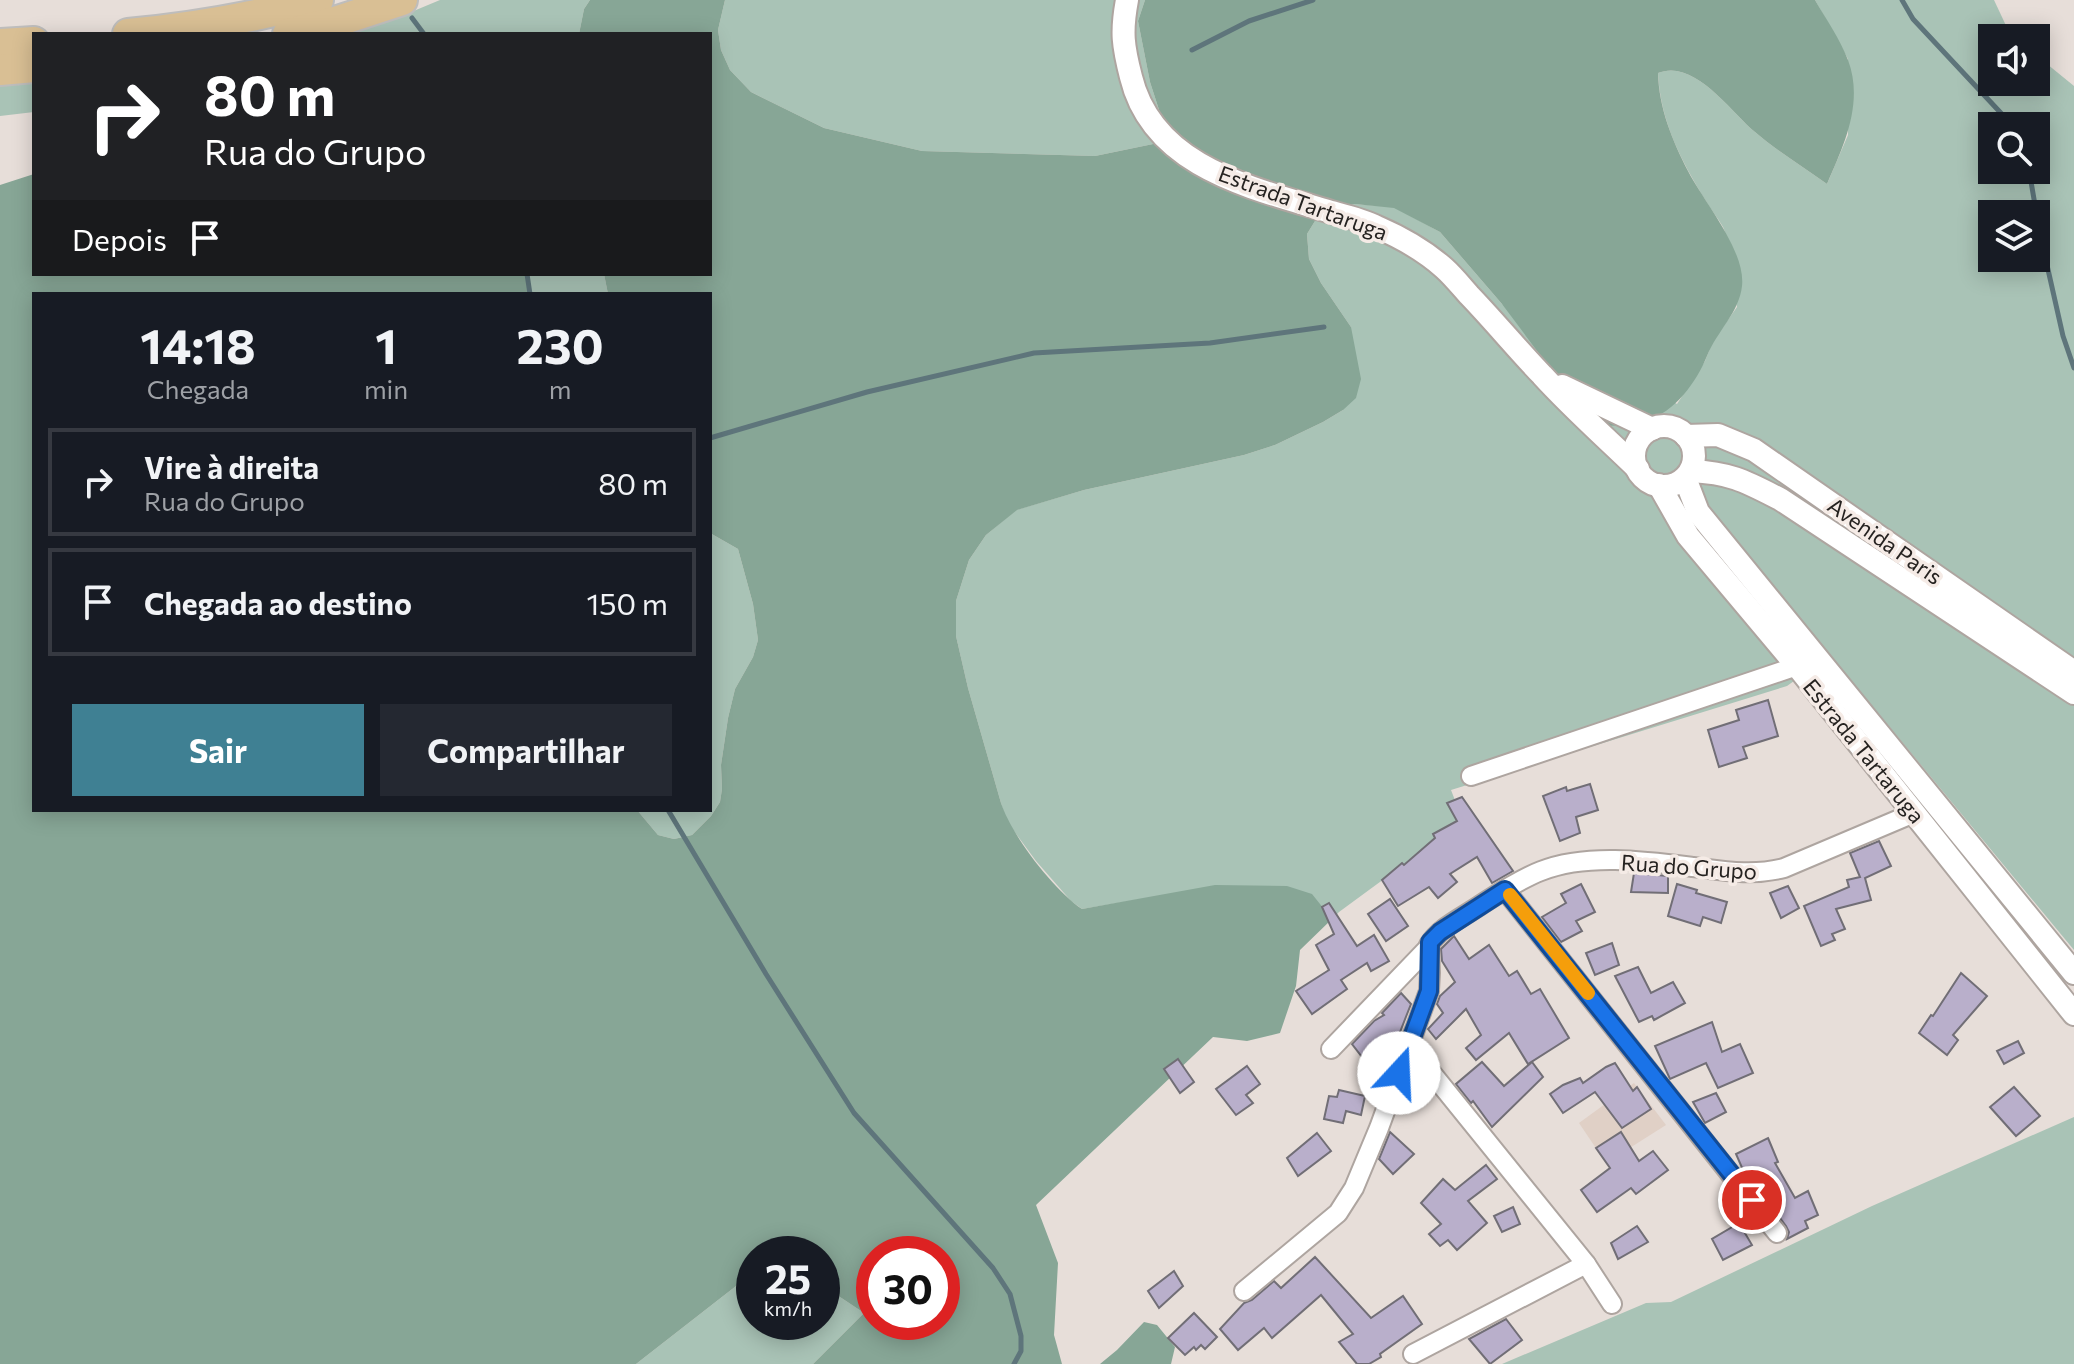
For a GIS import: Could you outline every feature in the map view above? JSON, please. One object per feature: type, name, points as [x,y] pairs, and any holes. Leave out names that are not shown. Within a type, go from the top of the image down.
[{"type":"main road","points":[[143,32],[230,20],[318,0]]},
{"type":"main road","points":[[296,32],[402,0]]},
{"type":"main road","points":[[0,44],[32,42]]},
{"type":"main road","points":[[0,70],[32,67]]},
{"type":"street","name":"Estrada Tartaruga","points":[[1127,0],[1122,27],[1132,84],[1140,108],[1173,147],[1219,174],[1376,226],[1412,245],[1445,268],[1543,377],[1638,469]]},
{"type":"street","name":"Estrada Tartaruga","points":[[1543,377],[1652,429]]},
{"type":"street","points":[[1670,427],[1686,436],[1694,453],[1688,474],[1677,483],[1659,485],[1643,476],[1638,469],[1635,450],[1644,434],[1652,429],[1670,427]]},
{"type":"street","name":"Avenida Paris","points":[[1686,436],[1718,435],[1754,450],[2074,672]]},
{"type":"street","name":"Avenida Paris","points":[[1688,474],[1717,472],[1742,479],[1780,499],[2074,693]]},
{"type":"street","name":"Estrada Tartaruga","points":[[1688,474],[1698,512],[2074,973]]},
{"type":"street","name":"Estrada Tartaruga","points":[[1659,485],[1688,536],[1797,666],[2074,1014]]},
{"type":"street","points":[[1471,776],[1797,666]]},
{"type":"street","name":"Rua do Grupo","points":[[1331,1049],[1440,932],[1539,872],[1584,862],[1643,861],[1742,873],[1768,872],[1914,813]]},
{"type":"street","points":[[1505,890],[1777,1233]]},
{"type":"street","points":[[1244,1291],[1330,1220],[1354,1188],[1429,991],[1429,947]]},
{"type":"street","points":[[1409,1045],[1586,1264],[1612,1304]]},
{"type":"street","points":[[1413,1354],[1586,1264]]},
{"type":"shaded area","points":[[1634,1083],[1666,1125],[1606,1163],[1579,1123]]},
{"type":"green space","points":[[440,0],[590,0],[584,9],[579,32],[356,32]]},
{"type":"green space","points":[[590,0],[725,0],[718,30],[721,50],[730,70],[751,92],[824,128],[922,151],[1095,156],[1158,143],[1161,116],[1150,82],[1138,21],[1145,0],[1815,0],[1848,60],[1854,92],[1850,124],[1827,184],[1763,139],[1698,80],[1672,70],[1658,73],[1661,99],[1672,136],[1688,171],[1731,242],[1738,258],[1742,286],[1737,305],[1697,376],[1675,403],[1657,416],[1637,424],[1605,426],[1573,399],[1502,304],[1440,232],[1394,208],[1355,204],[1331,209],[1315,221],[1307,234],[1309,259],[1321,283],[1351,327],[1361,379],[1356,398],[1323,422],[1275,445],[1244,455],[1084,490],[1017,510],[986,535],[969,560],[956,601],[956,636],[968,688],[1006,816],[1024,846],[1059,889],[1082,909],[1215,885],[1287,886],[1312,894],[1332,919],[1300,950],[1296,986],[1280,1033],[1247,1041],[1213,1037],[1036,1205],[1058,1263],[1054,1335],[1062,1364],[813,1364],[856,1321],[856,1340],[960,1340],[960,1236],[856,1236],[856,1308],[840,1297],[840,1236],[736,1236],[736,1286],[636,1364],[0,1364],[0,185],[32,175],[32,276],[526,276],[530,292],[32,292],[32,812],[639,812],[658,835],[674,839],[692,835],[720,802],[721,765],[728,718],[735,689],[753,657],[758,640],[753,604],[738,549],[712,534],[712,292],[608,292],[604,276],[712,276],[712,32],[579,32],[584,9]]},
{"type":"green space","points":[[725,0],[1145,0],[1138,21],[1150,82],[1161,116],[1158,143],[1095,156],[922,151],[824,128],[751,92],[730,70],[721,50],[718,30]]},
{"type":"green space","points":[[1815,0],[1994,0],[2005,24],[1978,24],[1978,96],[2050,96],[2050,66],[2074,86],[2074,950],[1830,655],[1787,686],[1451,790],[1463,821],[1332,919],[1190,891],[1082,909],[1071,901],[1006,820],[968,688],[956,636],[956,601],[969,560],[986,535],[1016,510],[1084,490],[1244,455],[1275,445],[1343,410],[1351,327],[1321,283],[1309,259],[1307,234],[1315,221],[1331,209],[1355,204],[1394,207],[1440,232],[1502,304],[1677,404],[1705,361],[1713,341],[1737,307],[1725,234],[1673,140],[1663,107],[1658,73],[1672,70],[1698,80],[1763,139],[1827,184],[1848,135],[1848,59]]},
{"type":"green space","points":[[32,83],[32,112],[0,116],[0,85]]},
{"type":"green space","points":[[526,276],[604,276],[608,292],[530,292]]},
{"type":"green space","points":[[712,534],[738,549],[753,604],[758,640],[753,657],[735,689],[728,718],[721,765],[720,802],[711,816],[692,835],[674,839],[658,835],[639,812],[712,812]]},
{"type":"green space","points":[[2074,1117],[2074,1364],[1502,1364],[1646,1303],[1671,1302],[1872,1206]]},
{"type":"green space","points":[[736,1286],[736,1340],[837,1340],[813,1364],[636,1364]]},
{"type":"green space","points":[[840,1297],[856,1308],[856,1321],[840,1337]]},
{"type":"green space","points":[[1144,1322],[1157,1325],[1175,1347],[1171,1364],[1100,1364],[1117,1350]]},
{"type":"building","points":[[1768,700],[1778,736],[1743,747],[1747,758],[1719,767],[1708,730],[1739,720],[1736,710]]},
{"type":"building","points":[[1590,784],[1598,810],[1576,817],[1580,833],[1560,841],[1543,796],[1566,787],[1567,791]]},
{"type":"building","points":[[1462,797],[1513,871],[1492,883],[1477,857],[1450,874],[1457,882],[1438,898],[1429,887],[1398,906],[1382,880],[1435,838],[1433,834],[1457,821],[1447,803]]},
{"type":"building","points":[[1879,841],[1891,866],[1865,878],[1871,900],[1836,909],[1845,929],[1832,934],[1835,940],[1821,946],[1804,906],[1849,887],[1847,880],[1860,877],[1850,853]]},
{"type":"building","points":[[1634,873],[1668,876],[1668,893],[1631,892]]},
{"type":"building","points":[[1581,884],[1595,912],[1576,921],[1582,931],[1561,942],[1542,917],[1566,903],[1561,894]]},
{"type":"building","points":[[1677,884],[1727,902],[1721,923],[1703,917],[1700,926],[1668,916]]},
{"type":"building","points":[[1788,886],[1799,908],[1781,918],[1770,893]]},
{"type":"building","points":[[1390,899],[1408,926],[1386,941],[1368,914]]},
{"type":"building","points":[[1329,903],[1357,946],[1374,935],[1389,961],[1371,971],[1367,963],[1341,980],[1347,989],[1312,1014],[1296,991],[1329,970],[1316,945],[1334,934],[1322,907]]},
{"type":"building","points":[[1454,936],[1469,959],[1489,945],[1509,976],[1517,971],[1531,994],[1540,989],[1569,1038],[1528,1064],[1509,1033],[1476,1060],[1466,1048],[1481,1035],[1466,1009],[1436,1039],[1428,1029],[1443,1013],[1437,1004],[1440,996],[1455,982],[1442,961],[1441,949]]},
{"type":"building","points":[[1612,943],[1619,965],[1595,975],[1586,953]]},
{"type":"building","points":[[1638,967],[1651,993],[1673,982],[1685,1003],[1654,1020],[1652,1016],[1639,1022],[1615,976]]},
{"type":"building","points":[[1961,973],[1987,996],[1953,1035],[1958,1040],[1947,1055],[1919,1033]]},
{"type":"building","points":[[1401,993],[1411,1004],[1400,1032],[1392,1046],[1369,1066],[1352,1044],[1384,1015],[1382,1013]]},
{"type":"building","points":[[1712,1022],[1722,1052],[1740,1044],[1753,1073],[1718,1088],[1706,1063],[1670,1079],[1655,1046]]},
{"type":"building","points":[[2018,1041],[2024,1053],[2004,1064],[1997,1051]]},
{"type":"building","points":[[1178,1059],[1194,1082],[1180,1093],[1164,1069]]},
{"type":"building","points":[[1482,1062],[1504,1086],[1532,1062],[1543,1077],[1492,1127],[1456,1084]]},
{"type":"building","points":[[1615,1063],[1633,1091],[1637,1087],[1651,1109],[1622,1128],[1595,1092],[1563,1113],[1550,1094],[1580,1078],[1583,1083]]},
{"type":"building","points":[[1247,1066],[1260,1084],[1246,1095],[1253,1103],[1236,1115],[1216,1089]]},
{"type":"building","points":[[2014,1087],[2040,1116],[2016,1136],[1990,1107]]},
{"type":"building","points":[[1339,1090],[1365,1096],[1361,1115],[1346,1111],[1343,1123],[1324,1119],[1329,1096],[1337,1097]]},
{"type":"building","points":[[1716,1093],[1726,1112],[1705,1123],[1693,1102]]},
{"type":"building","points":[[1390,1132],[1414,1154],[1393,1174],[1379,1159]]},
{"type":"building","points":[[1621,1132],[1639,1161],[1653,1151],[1668,1170],[1636,1194],[1631,1188],[1597,1212],[1581,1190],[1610,1168],[1596,1148]]},
{"type":"building","points":[[1317,1133],[1331,1151],[1298,1176],[1287,1158]]},
{"type":"building","points":[[1768,1138],[1778,1162],[1775,1163],[1795,1198],[1808,1191],[1818,1215],[1805,1221],[1808,1228],[1787,1239],[1789,1232],[1766,1192],[1762,1194],[1743,1170],[1736,1154]]},
{"type":"building","points":[[1486,1165],[1497,1179],[1468,1201],[1487,1223],[1457,1250],[1448,1240],[1440,1246],[1429,1234],[1441,1224],[1421,1203],[1443,1179],[1455,1190]]},
{"type":"building","points":[[1513,1207],[1520,1224],[1502,1232],[1494,1216]]},
{"type":"building","points":[[1739,1223],[1752,1245],[1723,1260],[1712,1239]]},
{"type":"building","points":[[1637,1226],[1648,1242],[1618,1259],[1611,1243]]},
{"type":"building","points":[[1315,1257],[1371,1318],[1403,1296],[1422,1324],[1380,1354],[1381,1357],[1369,1364],[1357,1364],[1339,1342],[1353,1334],[1321,1295],[1272,1338],[1264,1328],[1238,1350],[1220,1329],[1244,1303],[1274,1281],[1281,1288]]},
{"type":"building","points":[[1174,1271],[1183,1286],[1159,1308],[1148,1291]]},
{"type":"building","points":[[1194,1313],[1217,1337],[1205,1349],[1201,1345],[1196,1350],[1194,1347],[1185,1355],[1168,1338]]},
{"type":"building","points":[[1506,1319],[1522,1340],[1490,1364],[1469,1339]]},
{"type":"waterway","points":[[1192,50],[1249,21],[1313,0]]},
{"type":"waterway","points":[[1902,0],[1913,19],[2000,112]]},
{"type":"waterway","points":[[412,18],[422,32]]},
{"type":"waterway","points":[[2031,184],[2063,336],[2074,368]]},
{"type":"waterway","points":[[527,276],[530,292]]},
{"type":"waterway","points":[[712,437],[867,392],[1034,353],[1210,343],[1324,327]]},
{"type":"waterway","points":[[669,812],[854,1113],[993,1268],[1010,1294],[1021,1336],[1021,1351],[1014,1364]]},
{"type":"slow traffic","points":[[1510,895],[1588,993]]},
{"type":"route","points":[[1399,1073],[1429,991],[1430,942],[1440,932],[1505,890],[1752,1200]]}]
